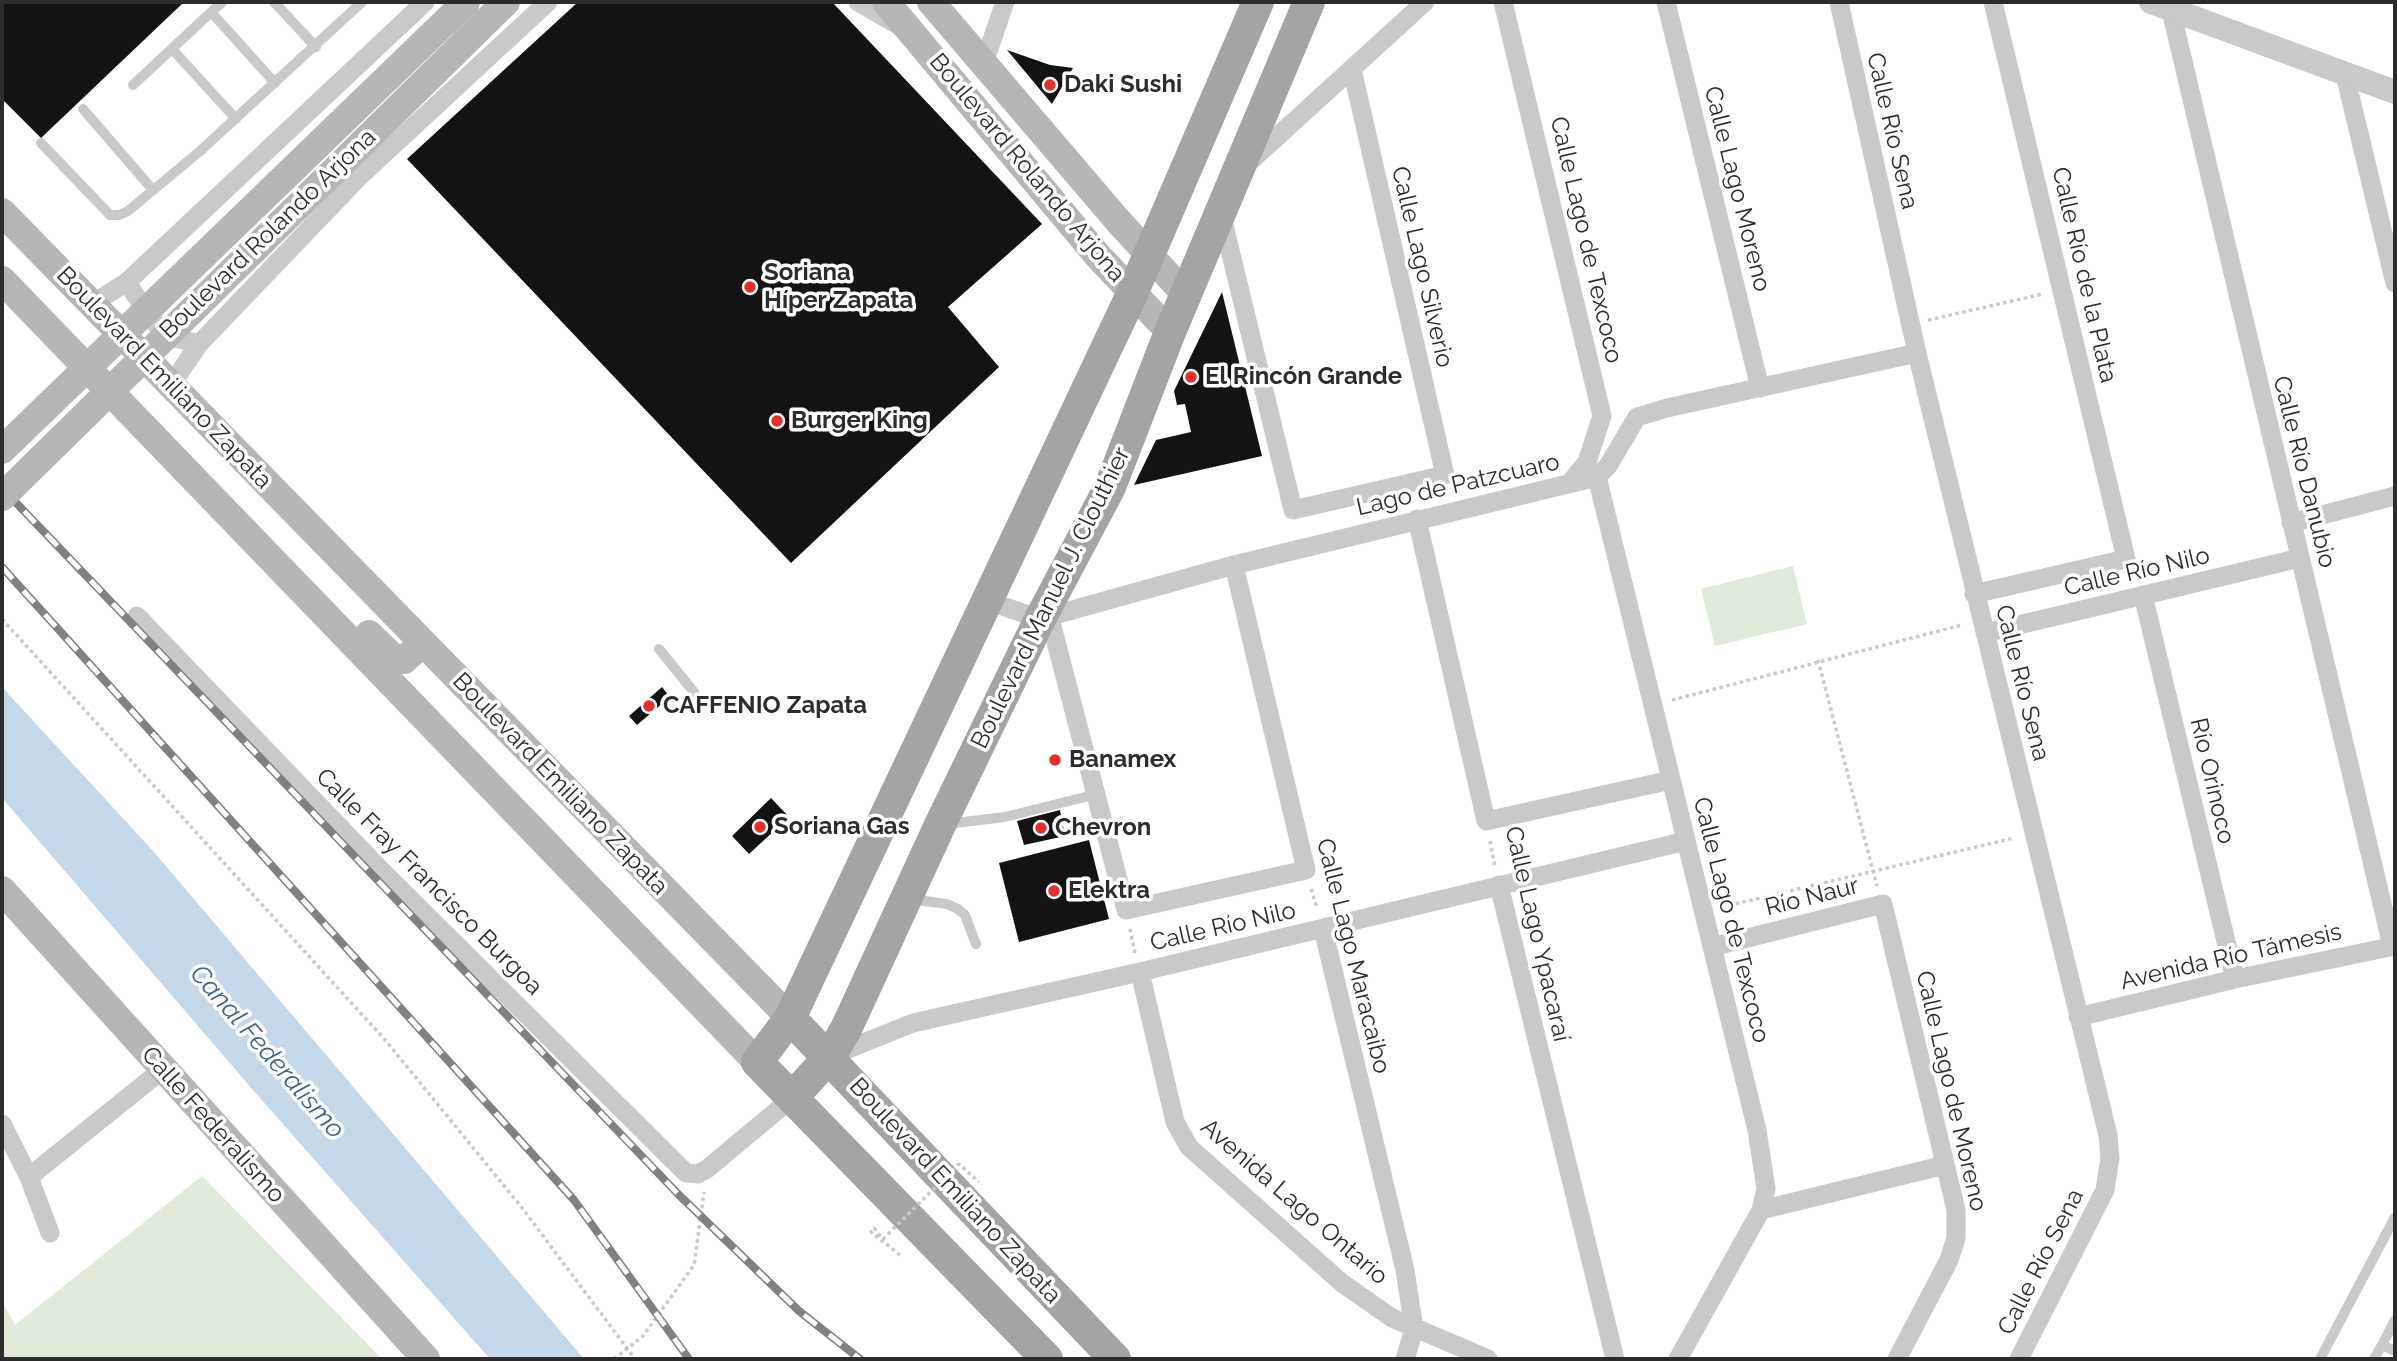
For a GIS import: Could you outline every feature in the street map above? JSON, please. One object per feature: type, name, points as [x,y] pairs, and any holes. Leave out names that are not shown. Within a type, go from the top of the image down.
[{"type":"main road","name":"Boulevard Rolando Arjona","points":[[2,450],[466,2]]},
{"type":"main road","name":"Boulevard Rolando Arjona","points":[[2,497],[129,369],[506,2]]},
{"type":"main road","name":"Boulevard Rolando Arjona","points":[[886,2],[1132,294],[1170,332]]},
{"type":"main road","name":"Boulevard Rolando Arjona","points":[[931,2],[1187,296]]},
{"type":"main road","points":[[757,1062],[790,1018],[985,600],[1132,294],[1258,2]]},
{"type":"main road","name":"Boulevard Manuel J. Clouthier","points":[[792,1098],[830,1056],[846,1029],[940,825],[1110,487],[1170,332],[1309,2]]},
{"type":"main road","name":"Boulevard Emiliano Zapata","points":[[2,212],[830,1056],[1115,1359]]},
{"type":"main road","name":"Boulevard Emiliano Zapata","points":[[2,280],[1047,1359]]},
{"type":"main road","points":[[248,535],[273,540],[288,550],[396,660],[404,660],[423,643]]},
{"type":"main road","name":"Calle Federalismo","points":[[2,890],[426,1359]]},
{"type":"street","points":[[92,304],[127,282],[425,2]]},
{"type":"street","points":[[171,385],[200,344],[360,176],[548,2]]},
{"type":"street","points":[[858,2],[918,37]]},
{"type":"street","points":[[984,62],[1005,2]]},
{"type":"street","points":[[1239,171],[1424,2]]},
{"type":"street","name":"Calle Lago de Texcoco","points":[[1503,2],[1601,405],[1602,416],[1598,433],[1587,462],[1569,484]]},
{"type":"street","name":"Calle Lago Moreno","points":[[1666,2],[1760,388]]},
{"type":"street","name":"Calle Río Sena","points":[[1839,2],[1917,354],[2108,1135],[2110,1158],[2105,1190],[2019,1359]]},
{"type":"street","name":"Calle Río de la Plata","points":[[1993,2],[2126,559]]},
{"type":"street","points":[[2163,4],[2395,92]]},
{"type":"street","name":"Calle Río Danubio","points":[[2163,4],[2394,946]]},
{"type":"street","name":"Calle Lago Silverio","points":[[1352,69],[1445,475]]},
{"type":"street","points":[[2345,75],[2395,283]]},
{"type":"street","name":"Lago de Patzcuaro","points":[[1221,212],[1293,510],[1445,475]]},
{"type":"street","points":[[127,282],[150,318],[169,336],[200,344]]},
{"type":"street","points":[[1598,433],[1667,408],[1917,354]]},
{"type":"street","name":"Lago de Patzcuaro","points":[[1045,617],[1234,565],[1597,477],[1608,466],[1637,417]]},
{"type":"street","name":"Calle Lago de Texcoco","points":[[1597,477],[1764,1165],[1766,1189],[1761,1210],[1678,1359]]},
{"type":"street","points":[[2291,523],[2395,496]]},
{"type":"street","name":"Calle Lago Ypacaraí","points":[[1417,519],[1486,821]]},
{"type":"street","name":"Calle Río Nilo","points":[[1983,627],[2143,596],[2300,558]]},
{"type":"street","name":"Calle Río Nilo","points":[[1974,594],[2126,559]]},
{"type":"street","name":"Calle Lago Maracaibo","points":[[1234,565],[1306,870]]},
{"type":"street","name":"Río Orinoco","points":[[2143,596],[2235,979]]},
{"type":"street","points":[[985,600],[1045,617],[1098,794],[1126,910]]},
{"type":"street","name":"Calle Fray Francisco Burgoa","points":[[137,616],[383,872],[687,1173],[700,1172]]},
{"type":"street","points":[[1486,821],[1671,780]]},
{"type":"street","name":"Calle Río Nilo","points":[[830,1056],[913,1023],[1323,929],[1686,841]]},
{"type":"street","name":"Calle Río Nilo","points":[[1126,910],[1306,870]]},
{"type":"street","name":"Calle Lago Ypacaraí","points":[[1499,886],[1615,1359]]},
{"type":"street","name":"Río Naur","points":[[1712,947],[1883,904]]},
{"type":"street","name":"Calle Lago de Moreno","points":[[1883,904],[1956,1210],[1956,1238],[1949,1260],[1897,1359]]},
{"type":"street","name":"Calle Lago Maracaibo","points":[[1323,929],[1405,1270],[1414,1329],[1405,1359]]},
{"type":"street","name":"Avenida Río Támesis","points":[[2078,1017],[2235,979],[2394,946]]},
{"type":"street","name":"Avenida Lago Ontario","points":[[1140,972],[1180,1135],[1194,1152],[1342,1283],[1392,1318],[1488,1359]]},
{"type":"street","points":[[29,1177],[162,1070]]},
{"type":"street","points":[[700,1172],[792,1098]]},
{"type":"street","points":[[2,1124],[29,1177],[50,1233]]},
{"type":"street","points":[[1761,1210],[1945,1166]]},
{"type":"lane","points":[[133,85],[222,2]]},
{"type":"lane","points":[[274,2],[316,47]]},
{"type":"lane","points":[[41,143],[110,215],[128,211],[316,47],[356,4]]},
{"type":"lane","points":[[211,12],[275,83]]},
{"type":"lane","points":[[172,49],[236,119]]},
{"type":"lane","points":[[83,109],[153,190]]},
{"type":"lane","points":[[659,649],[694,692]]},
{"type":"lane","points":[[940,825],[1005,817],[1098,794]]},
{"type":"lane","points":[[906,899],[947,904],[958,909],[965,915],[976,944]]},
{"type":"lane","points":[[2320,1359],[2395,1217]]},
{"type":"lane","points":[[2374,1359],[2395,1320]]},
{"type":"lane","points":[[2382,1345],[2395,1351]]},
{"type":"path","points":[[1910,324],[2062,289]]},
{"type":"path","points":[[2,619],[386,1041],[523,1209],[635,1359]]},
{"type":"path","points":[[1653,705],[1818,660],[1983,627]]},
{"type":"path","points":[[1818,660],[1871,871],[1883,904]]},
{"type":"path","name":"Calle Lago Ypacaraí","points":[[1486,821],[1499,886]]},
{"type":"path","points":[[1703,912],[2033,834]]},
{"type":"path","name":"Calle Lago Maracaibo","points":[[1306,870],[1323,929]]},
{"type":"path","points":[[1126,910],[1140,972]]},
{"type":"path","points":[[900,1255],[871,1232],[874,1228],[883,1239],[959,1164],[979,1182]]},
{"type":"path","points":[[615,1358],[643,1336],[694,1265],[700,1172]]},
{"type":"green space","points":[[1793,566],[1807,624],[1715,646],[1701,589]]},
{"type":"green space","points":[[202,1176],[382,1359],[2,1359],[2,1301],[15,1325]]},
{"type":"water","name":"Canal Federalismo","points":[[2,687],[154,852],[584,1359],[490,1359],[253,1090],[2,798]]},
{"type":"building","points":[[2,2],[184,2],[41,138],[2,99]]},
{"type":"building","name":"Soriana Híper Zapata","points":[[578,2],[832,2],[1042,224],[948,307],[999,367],[791,563],[407,159]]},
{"type":"building","points":[[1007,50],[1050,65],[1073,68],[1052,104]]},
{"type":"building","points":[[1222,292],[1262,456],[1134,485],[1156,440],[1191,432],[1185,404],[1177,405],[1174,391]]},
{"type":"building","points":[[662,687],[670,697],[637,725],[629,716]]},
{"type":"building","name":"Soriana Gas","points":[[771,798],[789,817],[749,854],[732,836]]},
{"type":"building","name":"Chevron","points":[[1060,810],[1065,836],[1024,845],[1017,821]]},
{"type":"building","name":"Elektra","points":[[1089,840],[1109,919],[1019,942],[999,863]]},
{"type":"railway","points":[[2,488],[679,1195],[799,1311],[860,1359]]},
{"type":"railway","points":[[2,567],[574,1200],[689,1359]]},
{"type":"place","name":"Daki Sushi","points":[[1050,85]]},
{"type":"place","name":"Soriana Híper Zapata","points":[[750,287]]},
{"type":"place","name":"El Rincón Grande","points":[[1191,377]]},
{"type":"place","name":"Burger King","points":[[777,421]]},
{"type":"place","name":"CAFFENIO Zapata","points":[[649,706]]},
{"type":"place","name":"Banamex","points":[[1055,760]]},
{"type":"place","name":"Soriana Gas","points":[[760,827]]},
{"type":"place","name":"Chevron","points":[[1041,828]]},
{"type":"place","name":"Elektra","points":[[1054,891]]}]
